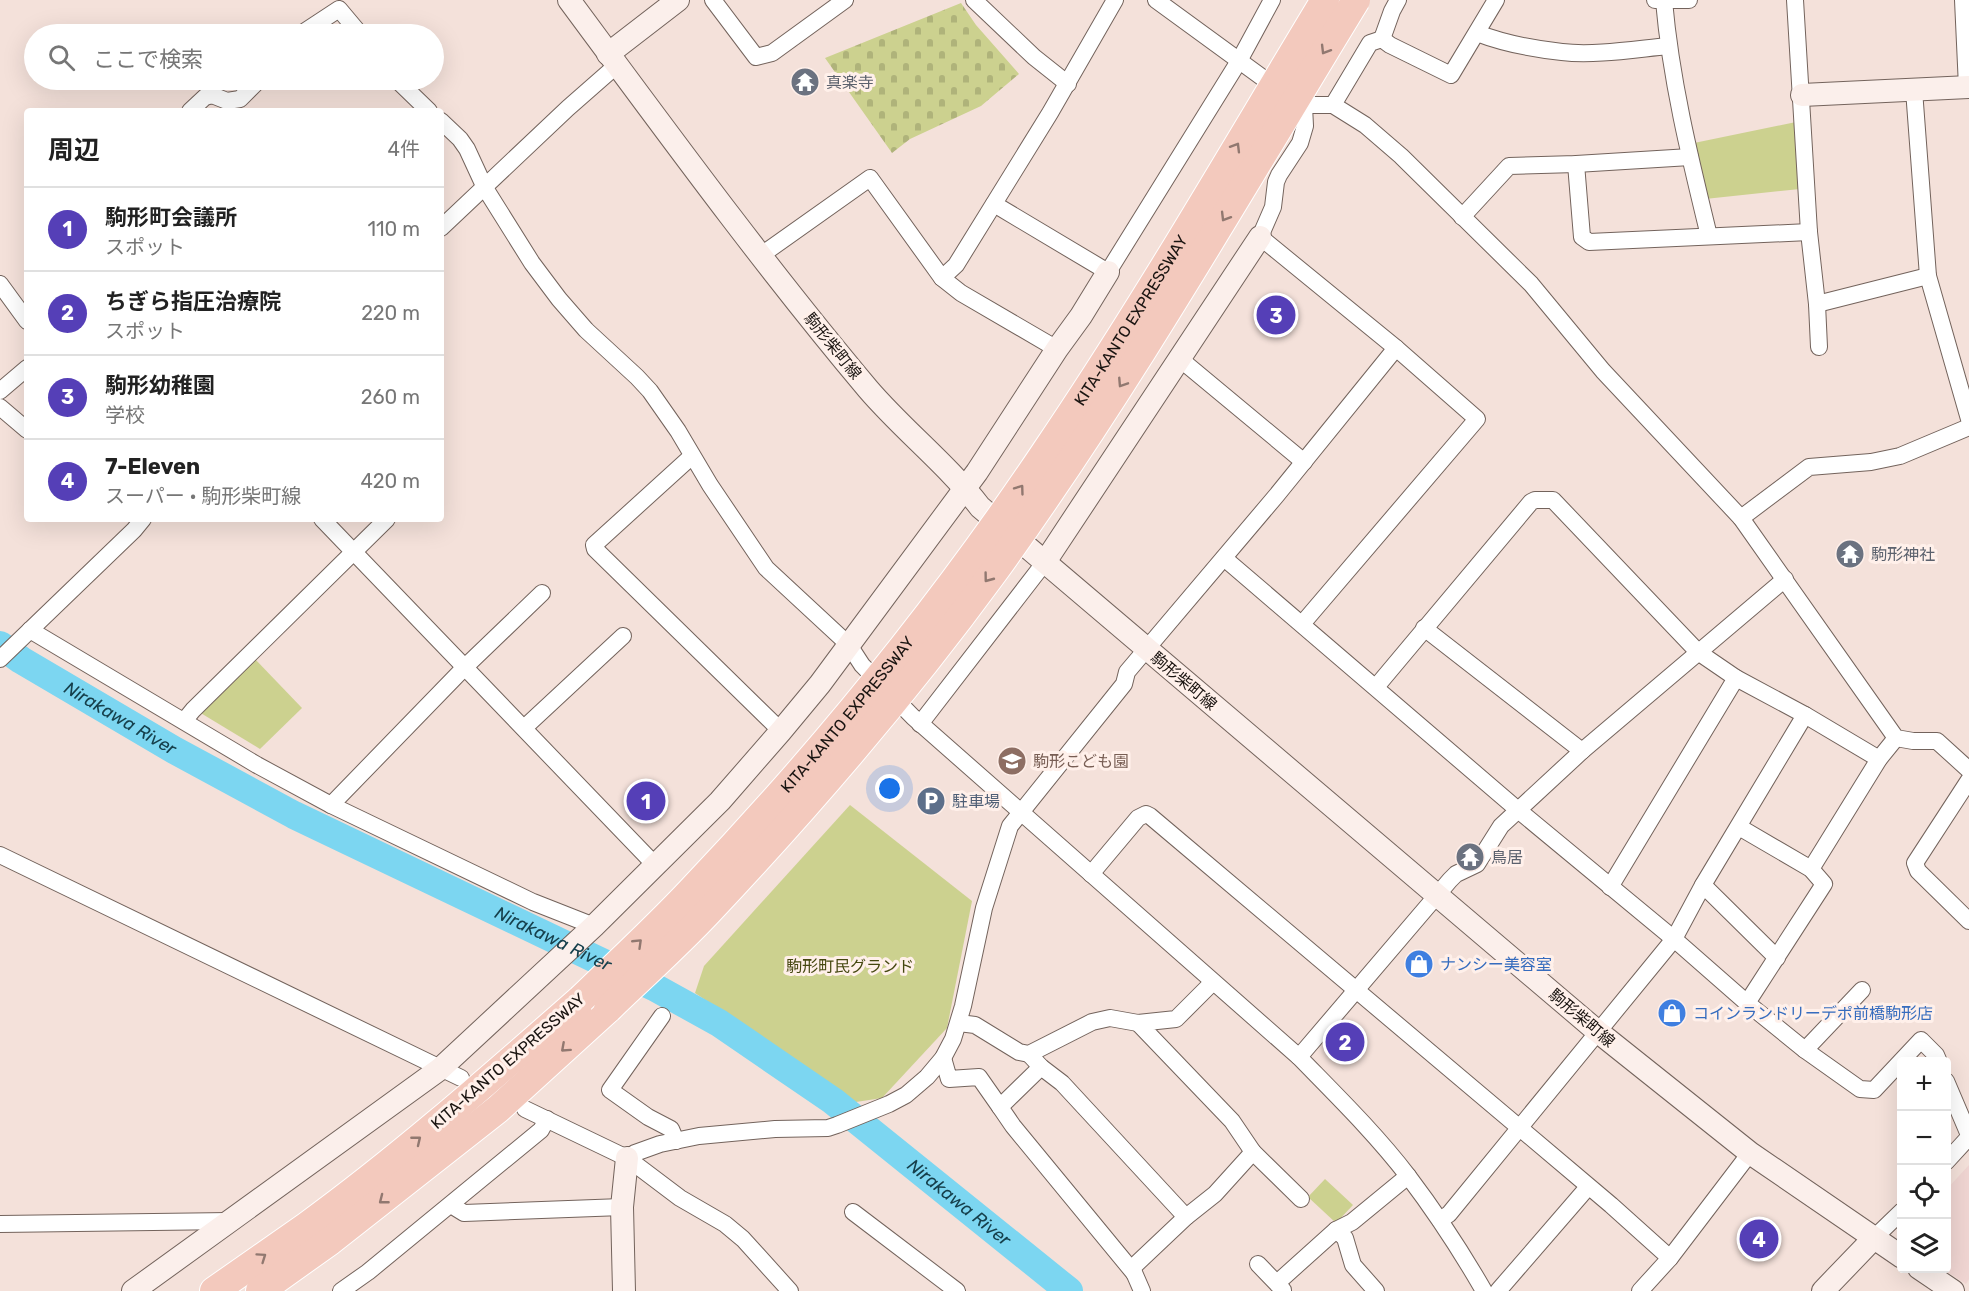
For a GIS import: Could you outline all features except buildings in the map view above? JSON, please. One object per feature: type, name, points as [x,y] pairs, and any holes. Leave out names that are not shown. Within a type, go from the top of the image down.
[{"type":"highway","name":"KITA-KANTO EXPRESSWAY","points":[[214,1291],[308,1225],[393,1160],[581,999],[688,894],[803,768],[893,660],[969,560],[1044,455],[1123,333],[1325,0]]},
{"type":"highway","name":"KITA-KANTO EXPRESSWAY","points":[[260,1291],[330,1241],[472,1130],[608,1009],[706,914],[821,788],[916,675],[993,573],[1068,465],[1147,346],[1356,0]]},
{"type":"street","name":"駒形柴町線","points":[[569,0],[760,256],[870,391],[965,487],[980,507],[1597,1031],[1750,1153],[1897,1254]]},
{"type":"street","points":[[444,225],[567,108],[613,59],[678,0]]},
{"type":"street","points":[[713,0],[756,57],[772,53],[845,0]]},
{"type":"street","points":[[974,0],[1034,57],[1068,84]]},
{"type":"street","points":[[942,278],[956,266],[1068,84],[1115,0]]},
{"type":"street","points":[[1156,0],[1304,106],[1333,105],[1365,125],[1401,156],[1531,284],[1603,371],[1741,518],[1896,738],[1937,741],[1969,770]]},
{"type":"street","points":[[134,1291],[440,1068],[592,928],[720,801],[781,731],[849,645],[977,472],[1081,316],[1239,61],[1272,0]]},
{"type":"street","points":[[1382,39],[1398,0]]},
{"type":"street","points":[[1382,39],[1393,47],[1451,75],[1496,0]]},
{"type":"street","points":[[1689,0],[1659,0],[1690,157],[1709,236]]},
{"type":"street","points":[[1795,0],[1809,232],[1819,347]]},
{"type":"street","points":[[1802,95],[1968,87],[1963,0]]},
{"type":"street","points":[[316,24],[339,9],[352,24]]},
{"type":"street","points":[[1477,33],[1490,38],[1562,52],[1580,53],[1668,46]]},
{"type":"street","points":[[1333,105],[1370,43],[1382,39]]},
{"type":"street","points":[[193,108],[205,97],[212,95],[227,101],[240,99],[249,90]]},
{"type":"street","points":[[407,90],[426,108]]},
{"type":"street","points":[[1914,90],[1928,276],[1969,418]]},
{"type":"street","points":[[920,724],[1045,562],[1260,237],[1274,207],[1276,182],[1300,143],[1305,126],[1304,106]]},
{"type":"street","points":[[444,124],[467,149],[485,188],[532,263],[586,330],[637,376],[650,392],[672,422],[766,568],[849,645],[862,664],[920,724],[1299,1057],[1358,1118],[1408,1176],[1440,1220],[1484,1291]]},
{"type":"street","points":[[1462,217],[1509,166],[1690,157]]},
{"type":"street","points":[[1576,164],[1582,237],[1589,242],[1809,232]]},
{"type":"street","points":[[760,256],[870,178],[942,278],[961,293],[1057,349]]},
{"type":"street","points":[[994,204],[1108,272]]},
{"type":"street","points":[[1260,237],[1396,348],[1477,419],[1302,624]]},
{"type":"street","points":[[1817,304],[1928,276]]},
{"type":"street","points":[[0,284],[24,317]]},
{"type":"street","points":[[627,1158],[642,1150],[699,1136],[775,1129],[828,1128],[872,1112],[906,1095],[927,1077],[949,1049],[958,1023],[984,908],[1010,826],[1124,684],[1127,672],[1304,462],[1396,348]]},
{"type":"street","points":[[1180,359],[1304,462]]},
{"type":"street","points":[[0,390],[24,370]]},
{"type":"street","points":[[0,407],[24,427]]},
{"type":"street","points":[[1741,518],[1809,467],[1871,462],[1900,456],[1969,427]]},
{"type":"street","points":[[692,456],[594,545],[595,549],[781,731]]},
{"type":"street","points":[[1376,687],[1531,502],[1553,500],[1698,652],[1736,678],[1805,715],[1879,759]]},
{"type":"street","points":[[0,659],[141,522]]},
{"type":"street","points":[[325,522],[656,866]]},
{"type":"street","points":[[184,722],[193,710],[384,522]]},
{"type":"street","points":[[1224,558],[1518,810],[1805,1050],[1860,1089],[1874,1090],[1897,1066]]},
{"type":"street","points":[[1299,1057],[1456,874],[1477,864],[1498,830],[1518,810],[1582,751],[1785,579]]},
{"type":"street","points":[[331,805],[465,667],[542,593]]},
{"type":"street","points":[[1424,628],[1582,751]]},
{"type":"street","points":[[28,632],[257,765],[331,805],[592,928]]},
{"type":"street","points":[[524,728],[623,636]]},
{"type":"street","points":[[1610,887],[1736,678]]},
{"type":"street","points":[[1440,1220],[1449,1214],[1674,939],[1703,885],[1805,715]]},
{"type":"street","points":[[1811,869],[1879,759],[1896,738]]},
{"type":"street","points":[[1969,780],[1915,863],[1917,871],[1969,921]]},
{"type":"street","points":[[1091,874],[1138,818],[1146,814],[1150,816],[1670,1258]]},
{"type":"street","points":[[1739,827],[1811,869],[1824,884],[1747,1003]]},
{"type":"street","points":[[0,855],[461,1078]]},
{"type":"street","points":[[1703,885],[1777,958]]},
{"type":"street","points":[[958,1023],[975,1025],[1018,1052],[1029,1054],[1092,1022],[1110,1017],[1138,1023],[1176,1018],[1213,982]]},
{"type":"street","points":[[1805,1050],[1862,990]]},
{"type":"street","points":[[662,1016],[610,1090],[648,1117],[671,1129],[676,1141]]},
{"type":"street","points":[[1138,1023],[1232,1120],[1253,1152],[1301,1199]]},
{"type":"street","points":[[1905,1057],[1921,1040],[1937,1057]]},
{"type":"street","points":[[1029,1054],[1041,1068],[1062,1083],[1186,1217]]},
{"type":"street","points":[[943,1058],[949,1079],[979,1077],[1013,1126],[1134,1273]]},
{"type":"street","points":[[1000,1107],[1041,1068]]},
{"type":"street","points":[[1951,1091],[1969,1136],[1951,1157]]},
{"type":"street","points":[[525,1109],[627,1158],[680,1198],[735,1231],[790,1291]]},
{"type":"street","points":[[340,1291],[541,1130],[547,1119]]},
{"type":"street","points":[[1142,1291],[1132,1268],[1186,1217],[1215,1194],[1253,1152]]},
{"type":"street","points":[[1640,1291],[1670,1258],[1750,1153]]},
{"type":"street","points":[[624,1291],[622,1207],[627,1158]]},
{"type":"street","points":[[1258,1264],[1280,1287],[1336,1230],[1352,1222],[1408,1176]]},
{"type":"street","points":[[1498,1291],[1588,1187]]},
{"type":"street","points":[[451,1204],[464,1213],[622,1207]]},
{"type":"street","points":[[853,1212],[957,1291]]},
{"type":"street","points":[[1822,1291],[1897,1216]]},
{"type":"street","points":[[0,1224],[230,1221]]},
{"type":"street","points":[[1336,1230],[1345,1238],[1353,1265],[1376,1291]]},
{"type":"street","points":[[1925,1273],[1953,1291]]},
{"type":"shaded area","points":[[1969,1165],[1969,1279],[1966,1284],[1949,1273],[1951,1273],[1951,1185]]},
{"type":"green space","points":[[961,3],[976,25],[1019,74],[981,106],[910,139],[892,153],[825,58]]},
{"type":"green space","points":[[1796,122],[1800,189],[1705,199],[1694,143]]},
{"type":"green space","points":[[253,657],[302,708],[260,749],[199,712]]},
{"type":"green space","name":"駒形町民グランド","points":[[850,805],[972,901],[947,1028],[882,1098],[856,1102],[695,993],[704,966]]},
{"type":"green space","points":[[1325,1179],[1353,1205],[1336,1223],[1308,1197]]},
{"type":"waterway","name":"Nirakawa River","points":[[0,645],[21,660],[174,750],[294,815],[654,987],[719,1023],[833,1101],[1069,1291]]},
{"type":"place","name":"真楽寺","points":[[805,82]]},
{"type":"place","name":"駒形幼稚園","points":[[1276,315]]},
{"type":"place","name":"駒形神社","points":[[1850,554]]},
{"type":"place","name":"駒形こども園","points":[[1012,761]]},
{"type":"place","name":"駒形町会議所","points":[[646,801]]},
{"type":"place","name":"駐車場","points":[[931,801]]},
{"type":"place","name":"鳥居","points":[[1470,857]]},
{"type":"place","name":"ナンシー美容室","points":[[1419,964]]},
{"type":"place","name":"コインランドリーデポ前橋駒形店","points":[[1672,1013]]},
{"type":"place","name":"ちぎら指圧治療院","points":[[1345,1042]]},
{"type":"place","name":"7-Eleven","points":[[1759,1239]]}]
